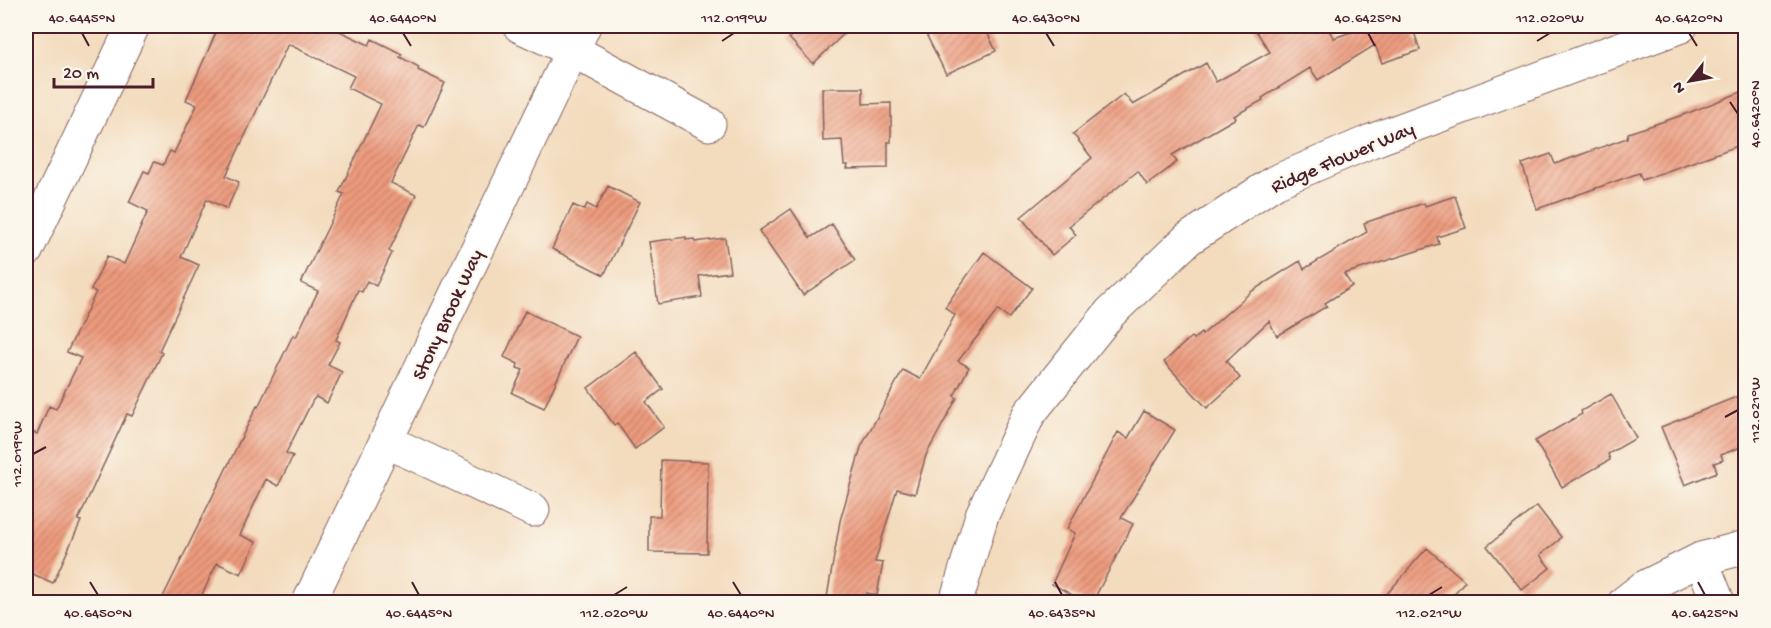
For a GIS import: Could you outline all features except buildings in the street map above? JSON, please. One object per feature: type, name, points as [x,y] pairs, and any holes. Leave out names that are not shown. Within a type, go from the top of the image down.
[{"type":"street","points":[[26,251],[133,26]]},
{"type":"street","points":[[520,26],[578,38],[709,124]]},
{"type":"street","name":"Ridge Flower Way","points":[[956,603],[982,515],[1029,414],[1110,313],[1188,239],[1275,182],[1616,37],[1681,26]]},
{"type":"street","name":"Stony Brook Way","points":[[309,603],[578,38]]},
{"type":"street","points":[[386,441],[533,510]]},
{"type":"street","points":[[1625,603],[1643,588],[1701,559],[1746,547]]},
{"type":"street","points":[[1701,559],[1718,603]]}]
